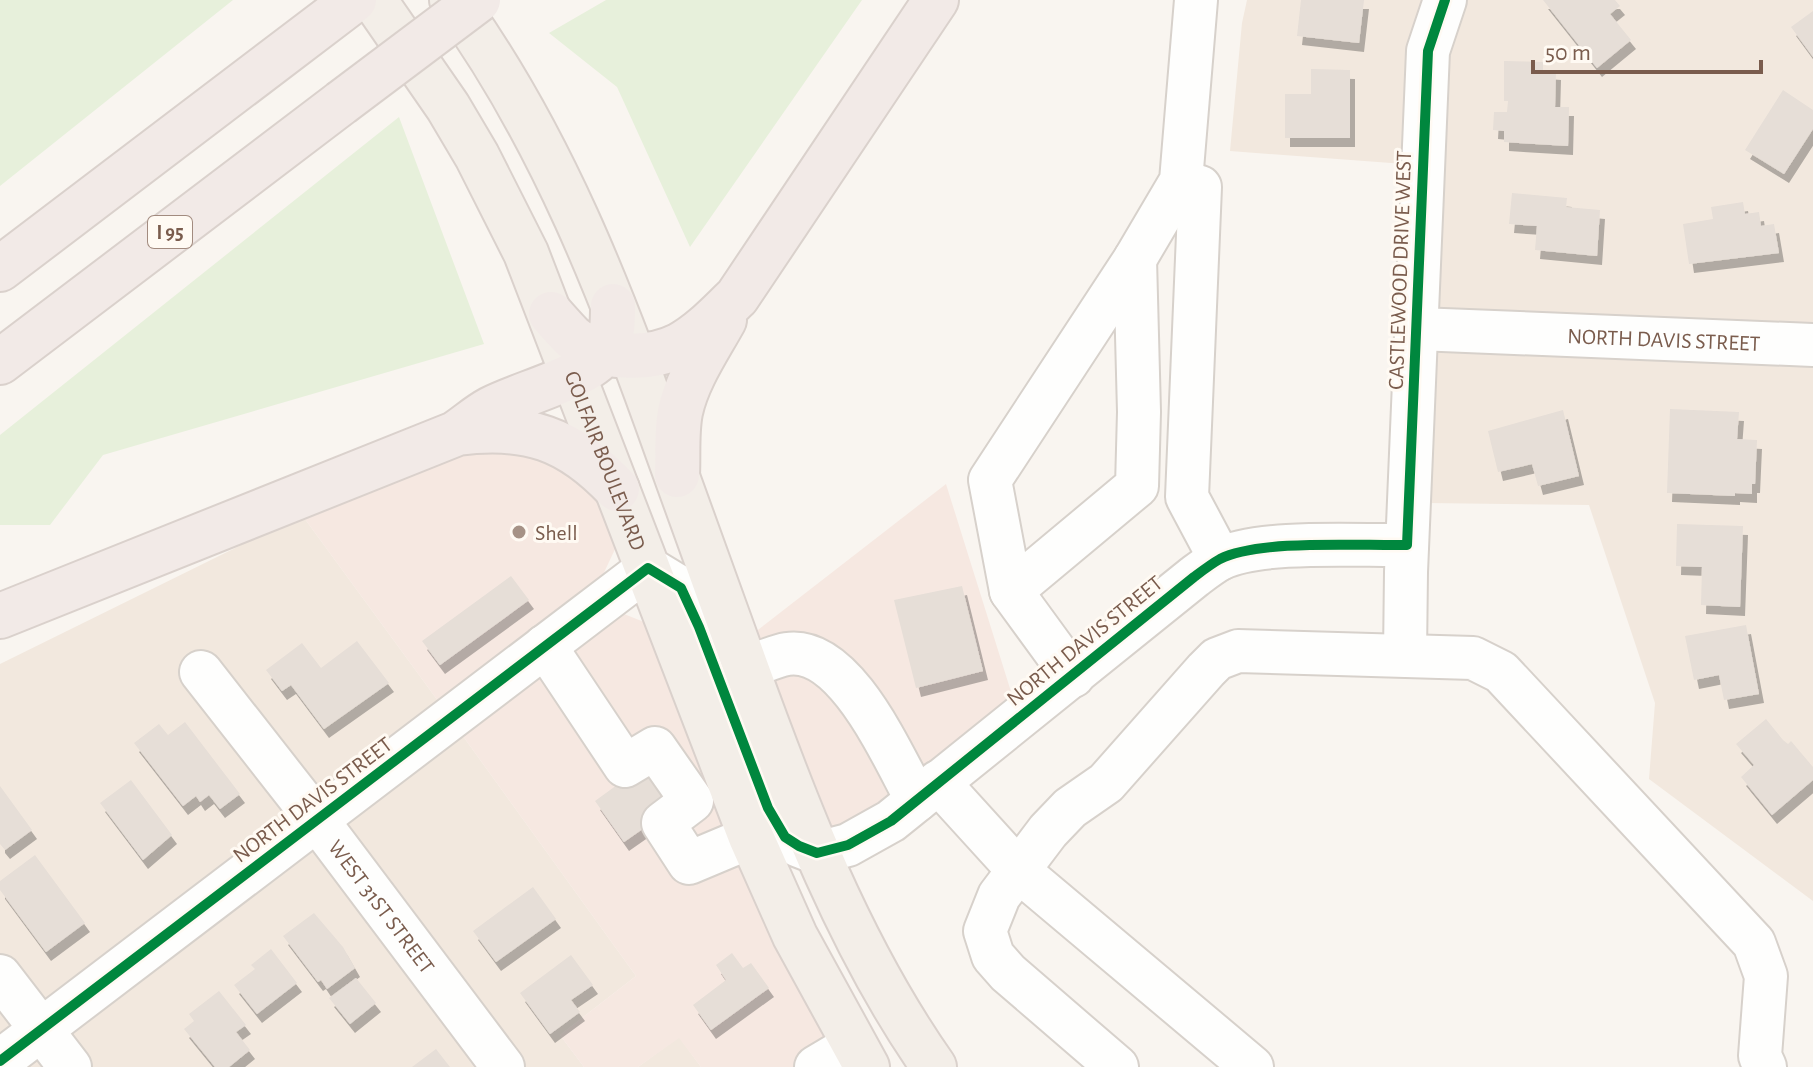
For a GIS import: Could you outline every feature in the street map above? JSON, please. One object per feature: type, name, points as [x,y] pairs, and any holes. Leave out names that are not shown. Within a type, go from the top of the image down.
[{"type":"highway","points":[[0,269],[354,0]]},
{"type":"highway","name":"I 95","points":[[0,362],[478,0]]},
{"type":"highway","points":[[677,475],[679,413],[689,383],[737,297],[936,0]]},
{"type":"highway","points":[[0,616],[455,434],[490,409],[604,361],[678,346],[709,324],[737,297]]},
{"type":"highway","points":[[604,361],[613,331],[613,306]]},
{"type":"highway","points":[[551,314],[574,339],[604,361]]},
{"type":"highway","points":[[455,434],[492,429],[551,439],[594,465],[617,489]]},
{"type":"main road","points":[[374,0],[415,57],[477,156],[526,253],[551,314]]},
{"type":"main road","points":[[452,0],[479,38],[533,129],[580,225],[613,306]]},
{"type":"main road","points":[[604,361],[677,475],[778,757],[817,853],[887,993],[934,1067]]},
{"type":"main road","name":"GOLFAIR BOULEVARD","points":[[604,361],[617,489],[751,837],[795,936],[860,1056]]},
{"type":"street","points":[[1073,676],[1011,591],[990,480],[1135,259],[1181,181],[1196,0]]},
{"type":"street","name":"CASTLEWOOD DRIVE WEST","points":[[1405,655],[1428,51],[1445,0]]},
{"type":"street","points":[[1181,181],[1200,187],[1187,497],[1220,559]]},
{"type":"street","points":[[1011,591],[1137,486],[1139,412],[1135,259]]},
{"type":"street","name":"NORTH DAVIS STREET","points":[[1418,329],[1813,345]]},
{"type":"street","points":[[1139,412],[1190,415]]},
{"type":"street","name":"NORTH DAVIS STREET","points":[[817,853],[848,845],[891,821],[1220,559],[1250,549],[1407,545]]},
{"type":"street","points":[[648,568],[681,588],[768,808],[785,837],[817,853]]},
{"type":"street","name":"NORTH DAVIS STREET","points":[[0,1061],[648,568]]},
{"type":"street","points":[[545,646],[625,766],[655,748],[692,801],[663,823],[689,863],[751,837]]},
{"type":"street","points":[[1117,1067],[1008,973],[993,956],[985,931],[999,896],[1048,831],[1070,808],[1106,783],[1217,659],[1238,651],[1473,658],[1501,672],[1754,943],[1766,976],[1760,1056],[1765,1067]]},
{"type":"street","points":[[746,668],[788,653],[815,658],[840,676],[928,791],[1252,1067]]},
{"type":"street","name":"WEST 31ST STREET","points":[[201,672],[503,1067]]},
{"type":"street","points":[[0,976],[70,1067]]},
{"type":"street","points":[[816,1067],[860,1056]]},
{"type":"shaded area","points":[[1247,0],[1813,0],[1813,901],[1649,779],[1655,703],[1589,505],[1426,503],[1445,167],[1230,151]]},
{"type":"shaded area","points":[[523,442],[594,486],[616,547],[601,579],[441,705],[302,515],[477,446]]},
{"type":"shaded area","points":[[946,484],[1013,698],[836,836],[754,633]]},
{"type":"shaded area","points":[[302,515],[441,705],[0,1038],[0,664]]},
{"type":"shaded area","points":[[624,614],[649,624],[848,1067],[701,1067],[679,1038],[638,1067],[584,1067],[560,1035],[636,976],[460,732],[611,617]]},
{"type":"shaded area","points":[[460,732],[636,976],[560,1035],[584,1067],[20,1067]]},
{"type":"shaded area","points":[[679,1037],[701,1067],[638,1067]]},
{"type":"green space","points":[[0,0],[233,0],[0,186]]},
{"type":"green space","points":[[606,0],[862,0],[690,247],[617,87],[549,33]]},
{"type":"green space","points":[[399,117],[484,344],[103,455],[50,525],[0,525],[0,435]]},
{"type":"building","points":[[1301,0],[1364,0],[1359,43],[1297,36]]},
{"type":"building","points":[[1543,0],[1615,0],[1620,6],[1610,14],[1631,40],[1597,68]]},
{"type":"building","points":[[1813,11],[1813,57],[1791,27]]},
{"type":"building","points":[[1504,61],[1543,62],[1543,70],[1556,71],[1555,107],[1569,107],[1568,146],[1504,142],[1504,131],[1493,130],[1494,112],[1507,112]]},
{"type":"building","points":[[1311,69],[1350,70],[1350,138],[1285,138],[1285,94],[1311,94]]},
{"type":"building","points":[[1783,90],[1813,110],[1813,129],[1784,174],[1745,150]]},
{"type":"building","points":[[1512,193],[1567,198],[1566,207],[1600,210],[1597,256],[1535,250],[1537,226],[1509,224]]},
{"type":"building","points":[[1743,202],[1745,214],[1759,212],[1761,226],[1774,224],[1779,253],[1689,264],[1683,224],[1713,219],[1711,207]]},
{"type":"building","points":[[1670,409],[1739,412],[1737,439],[1757,440],[1752,494],[1667,493]]},
{"type":"building","points":[[1563,410],[1579,476],[1538,486],[1532,464],[1498,472],[1488,431]]},
{"type":"building","points":[[1677,524],[1743,526],[1740,607],[1701,605],[1702,567],[1676,566]]},
{"type":"building","points":[[511,576],[529,600],[440,665],[422,641]]},
{"type":"building","points":[[962,586],[983,671],[916,688],[894,600]]},
{"type":"building","points":[[1746,625],[1759,694],[1724,700],[1719,675],[1694,680],[1685,636]]},
{"type":"building","points":[[357,641],[389,683],[324,729],[291,685],[282,691],[266,670],[302,643],[321,668]]},
{"type":"building","points":[[1766,719],[1783,740],[1788,744],[1791,741],[1813,767],[1813,780],[1772,815],[1741,777],[1754,765],[1736,744]]},
{"type":"building","points":[[185,722],[240,794],[220,809],[209,795],[200,802],[196,796],[183,806],[134,743],[159,724],[168,735]]},
{"type":"building","points":[[654,758],[684,800],[624,842],[595,801]]},
{"type":"building","points":[[131,780],[172,835],[143,860],[100,803]]},
{"type":"building","points":[[0,786],[32,830],[5,850],[0,844]]},
{"type":"building","points":[[35,855],[85,923],[46,952],[0,890],[0,881]]},
{"type":"building","points":[[533,887],[556,919],[496,962],[473,931]]},
{"type":"building","points":[[314,913],[343,947],[355,968],[327,989],[321,980],[318,982],[283,936]]},
{"type":"building","points":[[271,949],[297,983],[257,1014],[234,985],[255,969],[251,965]]},
{"type":"building","points":[[732,953],[743,968],[751,963],[769,988],[711,1030],[693,1005],[726,980],[716,965]]},
{"type":"building","points":[[571,955],[593,985],[571,1000],[580,1012],[550,1034],[520,993]]},
{"type":"building","points":[[356,978],[376,1003],[350,1024],[329,998]]},
{"type":"building","points":[[219,991],[246,1025],[236,1032],[250,1050],[229,1067],[215,1067],[184,1029],[194,1021],[189,1014]]},
{"type":"building","points":[[436,1049],[450,1067],[412,1067]]},
{"type":"cycle path","points":[[0,1061],[648,568],[681,588],[768,808],[785,837],[817,853],[848,845],[891,821],[1220,559],[1284,546],[1407,545],[1428,51],[1445,0]]},
{"type":"place","name":"Shell","points":[[519,532]]}]
